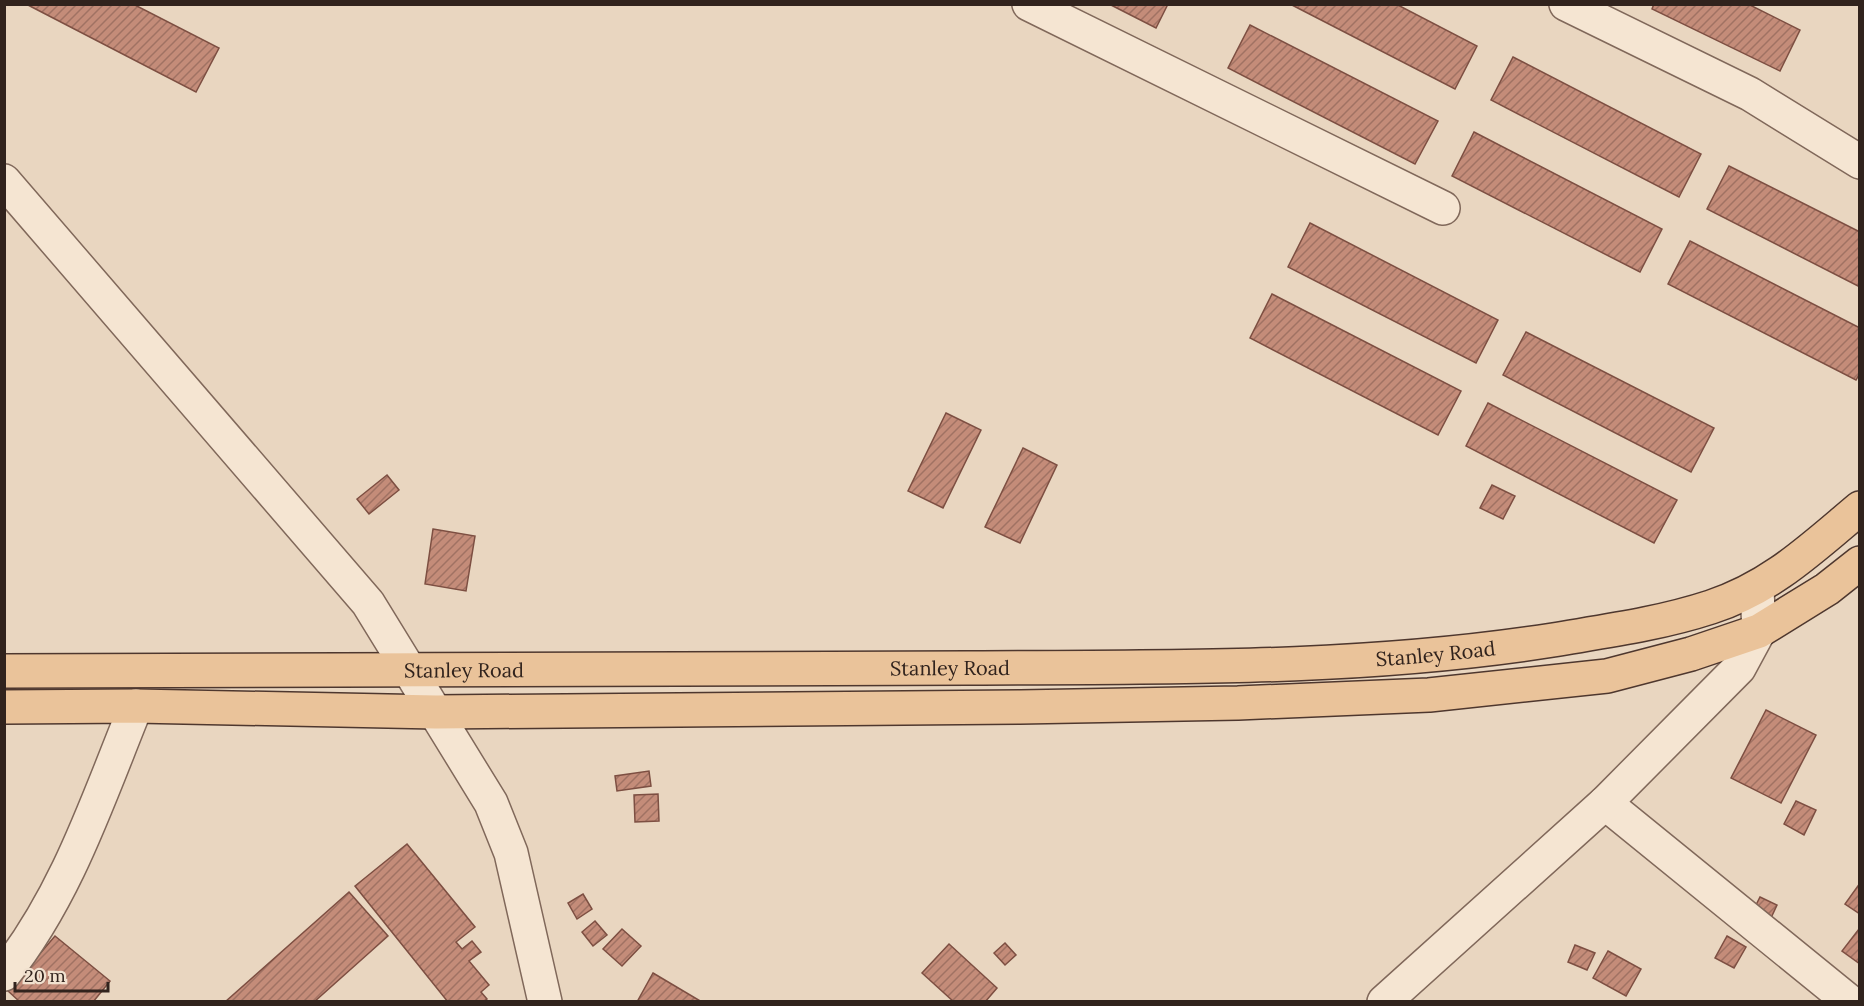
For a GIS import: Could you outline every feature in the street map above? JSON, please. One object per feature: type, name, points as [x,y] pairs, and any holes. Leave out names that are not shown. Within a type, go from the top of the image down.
[{"type":"main road","name":"Stanley Road","points":[[4,670],[413,672],[1291,666],[1484,651],[1657,623],[1757,590],[1784,572],[1860,508]]},
{"type":"main road","name":"Stanley Road","points":[[4,707],[135,706],[436,711],[1020,707],[1238,703],[1429,695],[1607,676],[1691,654],[1759,631],[1827,589],[1860,564]]},
{"type":"street","points":[[1029,4],[1443,208]]},
{"type":"street","points":[[1566,4],[1750,94],[1860,162]]},
{"type":"street","points":[[4,181],[368,603],[413,672],[491,803],[511,853],[546,1002]]},
{"type":"street","points":[[1384,1002],[1605,802],[1739,668],[1759,631],[1757,590]]},
{"type":"street","points":[[4,974],[37,932],[77,852],[135,706]]},
{"type":"street","points":[[1605,802],[1850,1002]]},
{"type":"building","points":[[26,4],[133,4],[219,48],[196,92]]},
{"type":"building","points":[[1109,4],[1168,4],[1156,28]]},
{"type":"building","points":[[1290,4],[1396,4],[1477,46],[1455,89]]},
{"type":"building","points":[[1654,4],[1748,4],[1800,30],[1780,71],[1652,9]]},
{"type":"building","points":[[1250,25],[1438,121],[1415,164],[1228,68]]},
{"type":"building","points":[[1513,57],[1701,154],[1679,197],[1491,100]]},
{"type":"building","points":[[1474,132],[1662,229],[1640,272],[1452,176]]},
{"type":"building","points":[[1729,166],[1860,232],[1860,287],[1707,209]]},
{"type":"building","points":[[1310,223],[1498,320],[1476,363],[1288,267]]},
{"type":"building","points":[[1690,241],[1860,328],[1860,373],[1856,380],[1668,284]]},
{"type":"building","points":[[1272,294],[1461,391],[1438,435],[1250,338]]},
{"type":"building","points":[[1526,332],[1714,428],[1691,472],[1503,375]]},
{"type":"building","points":[[1488,403],[1677,500],[1654,543],[1466,446]]},
{"type":"building","points":[[946,413],[981,430],[943,508],[908,491]]},
{"type":"building","points":[[1023,448],[1057,465],[1020,543],[985,527]]},
{"type":"building","points":[[387,475],[399,490],[369,514],[357,499]]},
{"type":"building","points":[[1492,485],[1515,496],[1503,519],[1480,508]]},
{"type":"building","points":[[433,529],[475,536],[466,591],[425,584]]},
{"type":"building","points":[[1766,710],[1816,735],[1781,803],[1731,778]]},
{"type":"building","points":[[649,771],[651,786],[617,791],[615,776]]},
{"type":"building","points":[[658,794],[659,821],[635,822],[634,795]]},
{"type":"building","points":[[1796,801],[1816,810],[1804,835],[1784,824]]},
{"type":"building","points":[[407,844],[475,927],[456,942],[462,949],[472,941],[481,952],[469,961],[489,985],[481,992],[487,999],[484,1002],[448,1002],[355,886]]},
{"type":"building","points":[[1860,883],[1860,914],[1845,904]]},
{"type":"building","points":[[349,892],[388,936],[314,1002],[225,1002]]},
{"type":"building","points":[[583,894],[592,909],[577,919],[568,903]]},
{"type":"building","points":[[1760,897],[1777,905],[1770,920],[1753,911]]},
{"type":"building","points":[[595,921],[607,935],[593,946],[582,932]]},
{"type":"building","points":[[622,929],[641,946],[622,966],[603,949]]},
{"type":"building","points":[[1860,929],[1860,964],[1842,951]]},
{"type":"building","points":[[55,936],[110,981],[93,1002],[20,1002],[8,991]]},
{"type":"building","points":[[1727,936],[1746,947],[1734,968],[1715,958]]},
{"type":"building","points":[[1005,943],[1016,955],[1005,965],[994,953]]},
{"type":"building","points":[[949,944],[997,988],[985,1002],[954,1002],[922,973]]},
{"type":"building","points":[[1575,945],[1595,953],[1587,970],[1568,962]]},
{"type":"building","points":[[1608,951],[1641,969],[1626,996],[1593,978]]},
{"type":"building","points":[[653,973],[702,1002],[637,1002]]}]
